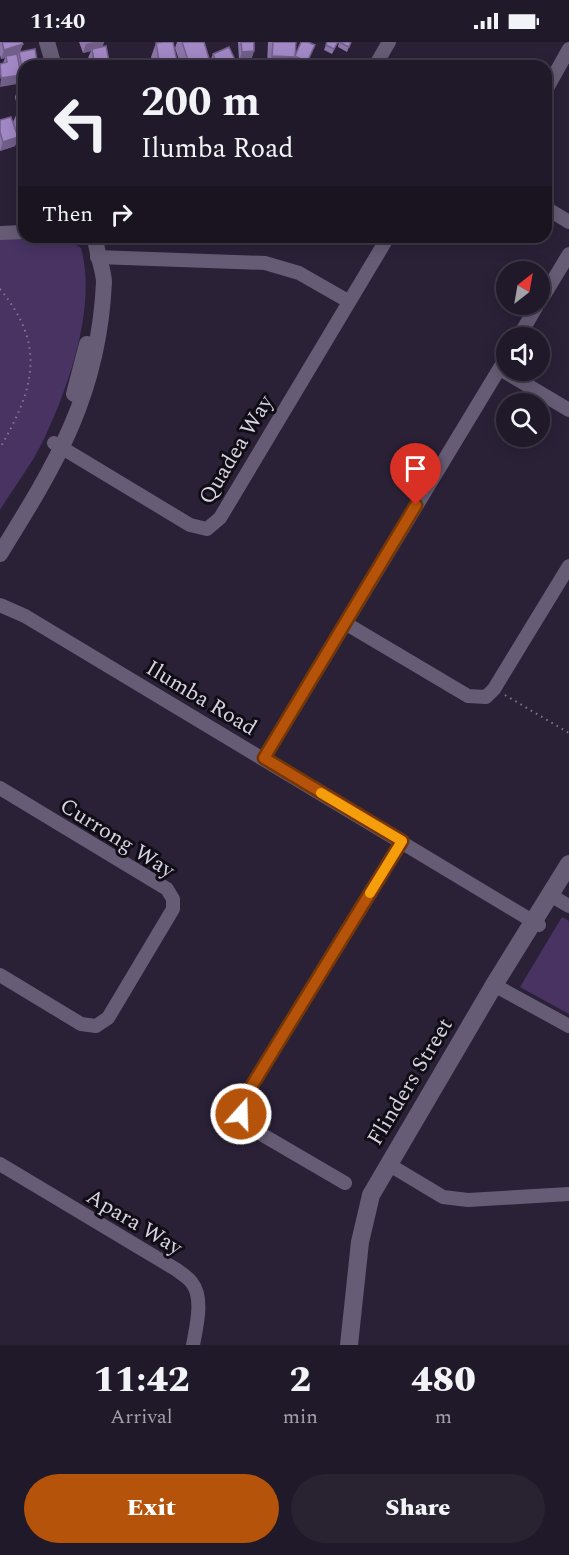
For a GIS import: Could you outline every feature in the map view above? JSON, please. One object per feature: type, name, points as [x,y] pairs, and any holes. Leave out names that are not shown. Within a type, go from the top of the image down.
[{"type":"main road","name":"Flinders Street","points":[[559,900],[569,864]]},
{"type":"main road","name":"Flinders Street","points":[[349,1345],[364,1221],[371,1195],[391,1166],[537,924],[559,900],[569,880]]},
{"type":"main road","name":"Flinders Street","points":[[358,1345],[371,1234],[377,1207],[391,1166]]},
{"type":"street","points":[[47,42],[52,60]]},
{"type":"street","points":[[378,60],[389,42]]},
{"type":"street","points":[[552,79],[569,49]]},
{"type":"street","points":[[552,212],[569,222]]},
{"type":"street","points":[[0,233],[18,232]]},
{"type":"street","points":[[0,554],[58,446],[93,368],[104,279],[96,243]]},
{"type":"street","name":"Quadea Way","points":[[58,446],[190,525],[207,529],[220,518],[384,243]]},
{"type":"street","points":[[550,285],[569,254]]},
{"type":"street","points":[[97,256],[265,262],[299,273],[348,301]]},
{"type":"street","points":[[264,758],[496,376]]},
{"type":"street","points":[[520,381],[569,410]]},
{"type":"street","points":[[0,536],[58,446]]},
{"type":"street","points":[[345,622],[468,696],[486,697],[494,688],[569,566]]},
{"type":"street","name":"Ilumba Road","points":[[0,596],[16,605],[25,616]]},
{"type":"street","name":"Ilumba Road","points":[[0,605],[25,616],[537,924]]},
{"type":"street","name":"Currong Way","points":[[0,788],[167,889],[173,899],[173,909],[108,1018],[96,1026],[81,1024],[0,975]]},
{"type":"street","points":[[345,1183],[249,1127],[241,1114],[243,1100],[402,841]]},
{"type":"street","points":[[498,987],[569,1026]]},
{"type":"street","name":"Apara Way","points":[[0,1164],[177,1270],[192,1282],[197,1293],[198,1305],[193,1345]]},
{"type":"street","points":[[391,1166],[443,1197],[468,1200],[569,1194]]},
{"type":"path","points":[[0,289],[15,306],[25,326],[31,377],[26,398],[0,448]]},
{"type":"path","points":[[494,688],[569,734]]},
{"type":"shaded area","points":[[18,237],[18,243],[73,243],[81,248],[85,271],[85,295],[78,345],[63,395],[39,448],[0,510],[0,238]]},
{"type":"shaded area","points":[[562,917],[569,921],[569,1014],[520,987]]},
{"type":"building","points":[[2,42],[22,42],[23,44],[4,50]]},
{"type":"building","points":[[173,42],[177,60],[159,60],[156,43]]},
{"type":"building","points":[[182,42],[204,42],[209,60],[188,60]]},
{"type":"building","points":[[241,42],[254,42],[254,51],[242,52]]},
{"type":"building","points":[[273,42],[296,42],[295,57],[272,56]]},
{"type":"building","points":[[301,42],[315,45],[308,60],[295,56]]},
{"type":"building","points":[[327,42],[338,42],[334,49],[326,45]]},
{"type":"building","points":[[339,42],[351,42],[349,47]]},
{"type":"building","points":[[106,46],[109,60],[94,60],[92,49]]},
{"type":"building","points":[[229,47],[235,60],[216,60],[213,54]]},
{"type":"building","points":[[35,49],[37,60],[21,60],[19,52]]},
{"type":"building","points":[[17,54],[18,75],[1,78],[0,64],[7,62],[6,56]]},
{"type":"building","points":[[11,117],[18,137],[3,142],[0,120]]},
{"type":"slow traffic","points":[[321,793],[402,841],[370,893]]},
{"type":"route","points":[[241,1114],[243,1100],[402,841],[264,758],[416,505]]}]
